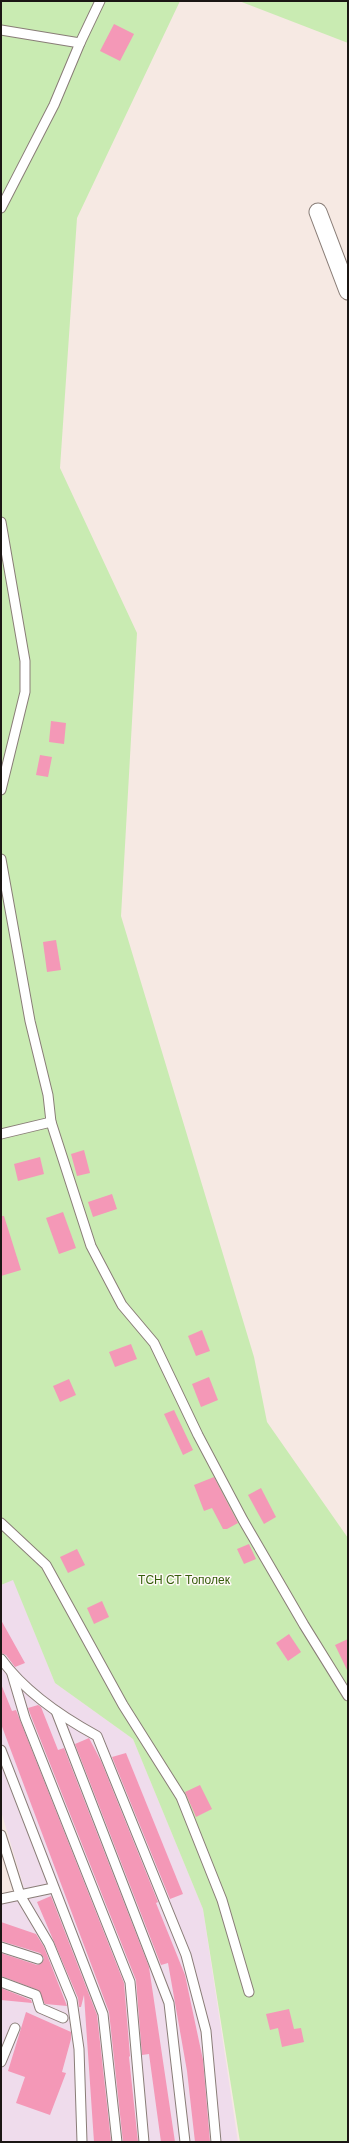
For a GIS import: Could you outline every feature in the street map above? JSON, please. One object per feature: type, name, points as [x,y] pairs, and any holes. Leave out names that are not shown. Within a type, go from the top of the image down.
[{"type":"street","points":[[318,212],[348,291]]},
{"type":"lane","points":[[1,208],[54,105],[80,43],[100,1]]},
{"type":"lane","points":[[1,30],[80,43]]},
{"type":"lane","points":[[1,522],[25,661],[25,692],[1,790]]},
{"type":"lane","points":[[1,859],[30,1021],[48,1095],[51,1122],[94,1253],[122,1305],[154,1343],[198,1435],[243,1520],[304,1625],[348,1696]]},
{"type":"lane","points":[[1,1134],[51,1122]]},
{"type":"lane","points":[[1,1523],[46,1565],[123,1705],[181,1798],[222,1900],[249,1992]]},
{"type":"lane","points":[[1,1659],[12,1674],[56,1711],[68,1720],[98,1736],[186,1955],[206,2031],[216,2142]]},
{"type":"lane","points":[[12,1674],[25,1718],[130,1982],[144,2142]]},
{"type":"lane","points":[[56,1711],[169,2003],[185,2142]]},
{"type":"lane","points":[[1,1750],[53,1888],[103,2014],[117,2142]]},
{"type":"lane","points":[[1,1836],[20,1895],[48,1944],[72,2000],[79,2049],[82,2142]]},
{"type":"lane","points":[[1,1899],[53,1888]]},
{"type":"lane","points":[[1,1947],[38,1959]]},
{"type":"lane","points":[[1,1982],[36,1995],[40,2008],[63,2018]]},
{"type":"lane","points":[[1,2062],[15,2028]]},
{"type":"shaded area","points":[[13,1579],[55,1683],[133,1739],[203,1909],[238,2142],[1,2142],[1,1902],[24,1888],[1,1811],[1,1585]]},
{"type":"green space","name":"ТСН СТ Тополек","points":[[1,1],[180,1],[77,218],[60,468],[137,633],[121,916],[254,1357],[267,1422],[348,1538],[348,2142],[240,2142],[203,1909],[133,1739],[55,1683],[13,1580],[1,1585]]},
{"type":"green space","points":[[239,1],[348,1],[348,43]]},
{"type":"building","points":[[114,24],[134,34],[120,61],[100,51]]},
{"type":"building","points":[[51,721],[66,723],[64,744],[49,742]]},
{"type":"building","points":[[40,755],[52,757],[48,777],[36,775]]},
{"type":"building","points":[[56,940],[61,970],[47,972],[43,942]]},
{"type":"building","points":[[84,1150],[90,1173],[77,1176],[71,1154]]},
{"type":"building","points":[[40,1157],[44,1174],[18,1181],[14,1164]]},
{"type":"building","points":[[112,1194],[117,1209],[93,1217],[88,1202]]},
{"type":"building","points":[[63,1212],[76,1248],[59,1254],[46,1218]]},
{"type":"building","points":[[1,1216],[4,1216],[21,1270],[1,1276]]},
{"type":"building","points":[[202,1330],[210,1351],[196,1356],[188,1336]]},
{"type":"building","points":[[131,1344],[137,1359],[115,1367],[109,1352]]},
{"type":"building","points":[[209,1377],[218,1400],[201,1407],[192,1384]]},
{"type":"building","points":[[69,1379],[76,1395],[60,1402],[53,1386]]},
{"type":"building","points":[[174,1410],[193,1450],[183,1455],[164,1414]]},
{"type":"building","points":[[214,1477],[238,1523],[227,1529],[223,1529],[212,1508],[204,1511],[194,1485]]},
{"type":"building","points":[[261,1488],[276,1517],[264,1524],[248,1495]]},
{"type":"building","points":[[249,1544],[256,1559],[244,1564],[237,1549]]},
{"type":"building","points":[[77,1549],[85,1565],[68,1573],[60,1557]]},
{"type":"building","points":[[102,1601],[109,1617],[94,1624],[87,1608]]},
{"type":"building","points":[[1,1620],[25,1663],[15,1667],[6,1655],[1,1653]]},
{"type":"building","points":[[289,1634],[301,1652],[288,1661],[276,1643]]},
{"type":"building","points":[[348,1639],[348,1672],[335,1645]]},
{"type":"building","points":[[1,1684],[12,1711],[16,1710],[124,1983],[129,2057],[138,2142],[123,2142],[109,2012],[1,1724]]},
{"type":"building","points":[[38,1705],[41,1707],[58,1750],[64,1748],[149,1967],[175,2142],[161,2142],[149,2054],[142,2055],[136,1980],[28,1708]]},
{"type":"building","points":[[89,1738],[101,1761],[158,1902],[156,1903],[185,1975],[203,2060],[210,2142],[195,2142],[187,2071],[168,1963],[161,1965],[75,1744]]},
{"type":"building","points":[[126,1753],[183,1894],[170,1899],[112,1757]]},
{"type":"building","points":[[200,1785],[212,1809],[196,1817],[185,1792]]},
{"type":"building","points":[[51,1896],[97,2015],[111,2141],[94,2142],[84,1995],[81,2007],[79,2007],[78,1998],[37,1902]]},
{"type":"building","points":[[1,1922],[36,1934],[44,1947],[67,2006],[45,2004],[38,1990],[1,1976],[1,1953],[37,1965],[42,1963],[44,1958],[40,1953],[1,1941]]},
{"type":"building","points":[[1,1988],[31,2000],[32,2003],[1,2000]]},
{"type":"building","points":[[289,2009],[294,2029],[301,2028],[304,2042],[282,2047],[278,2028],[270,2030],[266,2014]]},
{"type":"building","points":[[26,2012],[71,2032],[71,2039],[62,2072],[66,2073],[50,2115],[16,2103],[25,2077],[8,2071]]}]
